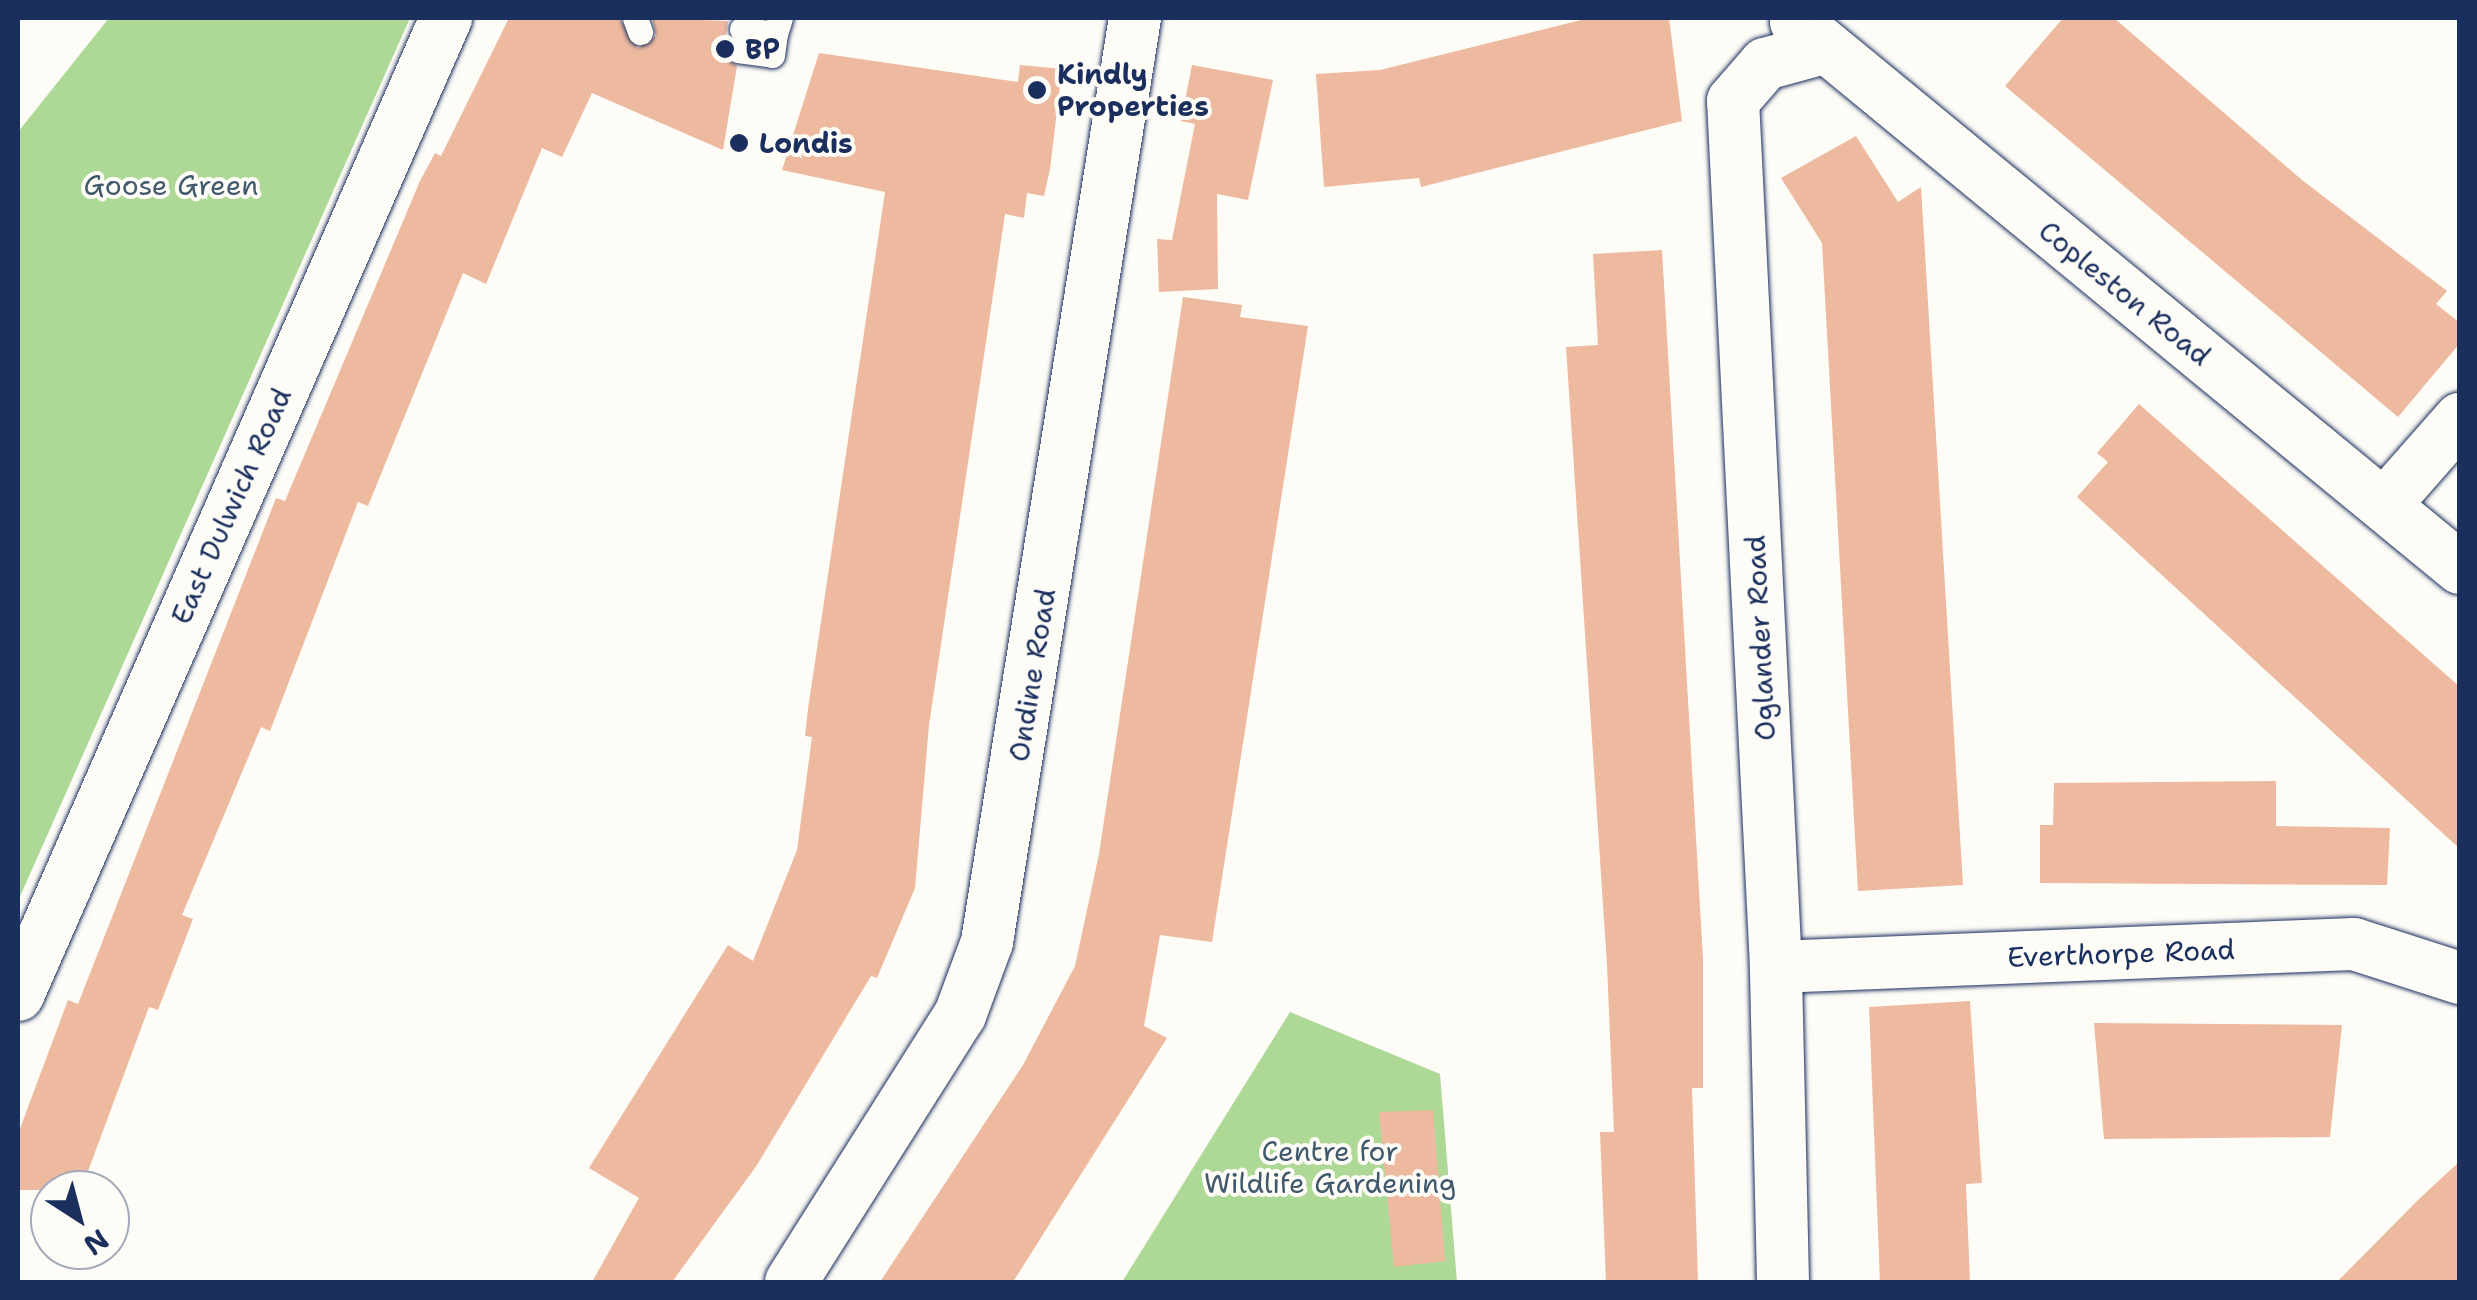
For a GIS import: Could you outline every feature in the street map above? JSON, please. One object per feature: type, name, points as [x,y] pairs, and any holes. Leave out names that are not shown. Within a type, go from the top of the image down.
[{"type":"street","name":"East Dulwich Road","points":[[18,995],[446,18]]},
{"type":"street","name":"Ondine Road","points":[[791,1282],[960,1014],[987,942],[1136,18]]},
{"type":"street","name":"Copleston Road","points":[[1806,33],[2387,502],[2460,568]]},
{"type":"street","name":"Oglander Road","points":[[1783,1282],[1776,966],[1733,101],[1765,64],[1806,33]]},
{"type":"street","points":[[2387,502],[2460,419]]},
{"type":"street","name":"Everthorpe Road","points":[[1776,966],[2354,944],[2460,978]]},
{"type":"lane","points":[[740,40],[778,26]]},
{"type":"green space","name":"Goose Green","points":[[109,18],[410,18],[18,901],[18,132]]},
{"type":"green space","name":"Centre for Wildlife Gardening","points":[[1290,1012],[1440,1074],[1457,1282],[1122,1282]]},
{"type":"building","points":[[509,18],[619,18],[638,48],[656,36],[652,18],[728,21],[723,55],[737,66],[723,150],[592,93],[562,157],[542,148],[486,284],[463,273],[368,506],[358,502],[270,731],[261,727],[182,915],[193,919],[158,1010],[149,1007],[88,1170],[30,1170],[30,1190],[18,1190],[18,1134],[68,1000],[78,1004],[276,498],[285,501],[420,181],[435,153],[441,156]]},
{"type":"building","points":[[1589,18],[1669,18],[1682,121],[1421,187],[1419,178],[1324,187],[1316,74],[1380,70]]},
{"type":"building","points":[[2063,18],[2114,18],[2302,180],[2447,291],[2436,304],[2460,323],[2460,343],[2398,417],[2005,86]]},
{"type":"building","points":[[819,53],[1018,82],[1020,65],[1062,69],[1050,169],[1044,196],[1027,193],[1024,218],[1005,214],[929,725],[915,888],[877,978],[871,976],[757,1165],[672,1282],[592,1282],[639,1198],[589,1168],[728,945],[753,961],[797,850],[812,737],[805,736],[808,709],[885,192],[782,170]]},
{"type":"building","points":[[1192,65],[1273,80],[1248,200],[1217,194],[1218,289],[1159,292],[1157,239],[1172,240],[1195,124],[1181,121]]},
{"type":"building","points":[[1856,136],[1898,202],[1921,187],[1963,885],[1858,891],[1822,243],[1781,178]]},
{"type":"building","points":[[1662,250],[1703,959],[1703,1088],[1692,1088],[1698,1282],[1606,1282],[1600,1132],[1614,1132],[1607,965],[1566,347],[1598,345],[1593,254]]},
{"type":"building","points":[[1183,297],[1242,305],[1240,317],[1308,326],[1212,942],[1160,935],[1144,1026],[1167,1038],[1013,1282],[880,1282],[1023,1065],[1075,966],[1099,854]]},
{"type":"building","points":[[2139,404],[2460,687],[2460,849],[2077,497],[2108,462],[2097,453]]},
{"type":"building","points":[[2276,781],[2276,826],[2390,828],[2387,885],[2040,883],[2040,825],[2053,825],[2054,783]]},
{"type":"building","points":[[1970,1001],[1982,1183],[1966,1184],[1970,1282],[1880,1282],[1869,1007]]},
{"type":"building","points":[[2094,1023],[2342,1025],[2330,1137],[2104,1139]]},
{"type":"building","points":[[1433,1110],[1445,1261],[1394,1267],[1379,1112]]},
{"type":"building","points":[[2460,1161],[2460,1282],[2337,1282],[2418,1200]]},
{"type":"place","name":"BP","points":[[725,49]]},
{"type":"place","name":"Kindly Properties","points":[[1037,90]]},
{"type":"place","name":"Londis","points":[[739,143]]}]
